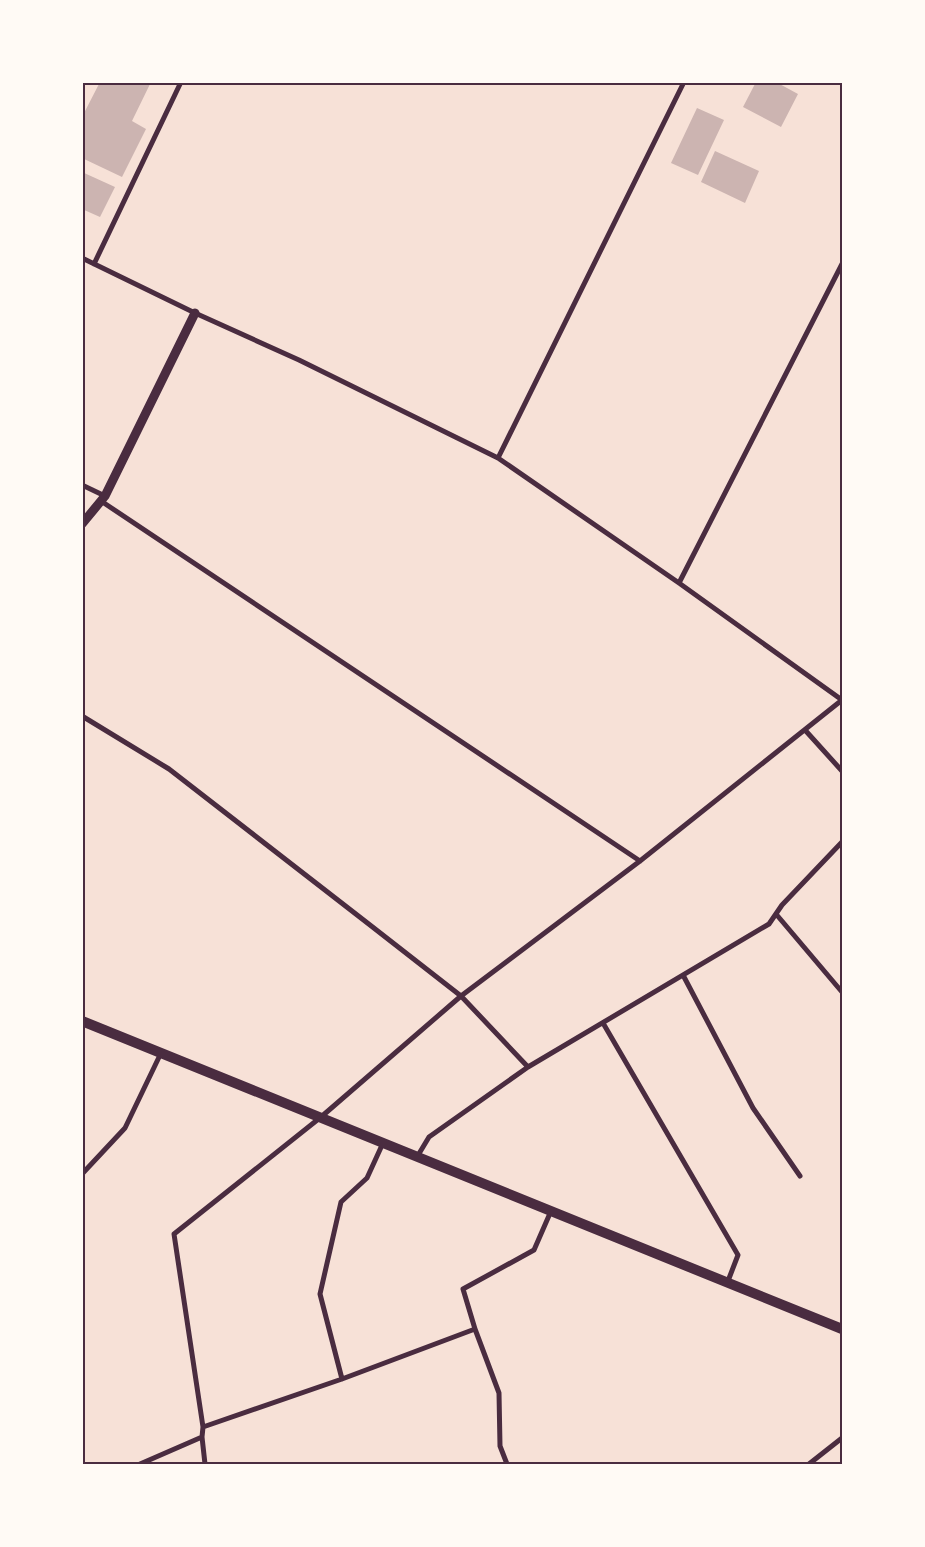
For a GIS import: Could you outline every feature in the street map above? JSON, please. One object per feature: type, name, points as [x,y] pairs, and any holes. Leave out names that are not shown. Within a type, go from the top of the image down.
[{"type":"main road","points":[[82,1021],[728,1281],[842,1329]]},
{"type":"street","points":[[94,264],[181,82]]},
{"type":"street","points":[[498,458],[684,82]]},
{"type":"street","points":[[82,258],[195,313],[299,360],[498,458],[842,700],[640,861],[461,996],[321,1117],[174,1234],[203,1427],[202,1437],[205,1464]]},
{"type":"street","points":[[678,583],[842,264]]},
{"type":"street","points":[[82,524],[103,498],[195,313]]},
{"type":"street","points":[[82,485],[640,861]]},
{"type":"street","points":[[82,716],[169,769],[461,996],[528,1067]]},
{"type":"street","points":[[805,730],[842,771]]},
{"type":"street","points":[[417,1157],[429,1137],[528,1067],[769,924],[782,905],[837,850],[842,842]]},
{"type":"street","points":[[837,850],[842,854]]},
{"type":"street","points":[[776,914],[842,992]]},
{"type":"street","points":[[683,975],[752,1108],[800,1176]]},
{"type":"street","points":[[603,1023],[738,1255],[728,1281]]},
{"type":"street","points":[[82,1174],[125,1128],[161,1054]]},
{"type":"street","points":[[342,1379],[320,1294],[342,1202],[367,1178],[383,1143]]},
{"type":"street","points":[[507,1464],[500,1446],[499,1393],[475,1329],[463,1289],[534,1250],[551,1210]]},
{"type":"street","points":[[203,1427],[342,1379],[475,1329]]},
{"type":"street","points":[[140,1464],[202,1437]]},
{"type":"street","points":[[809,1464],[842,1438]]},
{"type":"building","points":[[100,82],[151,82],[132,121],[146,129],[122,177],[82,158],[82,117]]},
{"type":"building","points":[[756,82],[776,82],[798,94],[781,127],[743,107]]},
{"type":"building","points":[[697,108],[724,120],[698,175],[671,163]]},
{"type":"building","points":[[715,151],[759,171],[745,203],[701,182]]},
{"type":"building","points":[[82,172],[115,187],[100,217],[82,209]]}]
